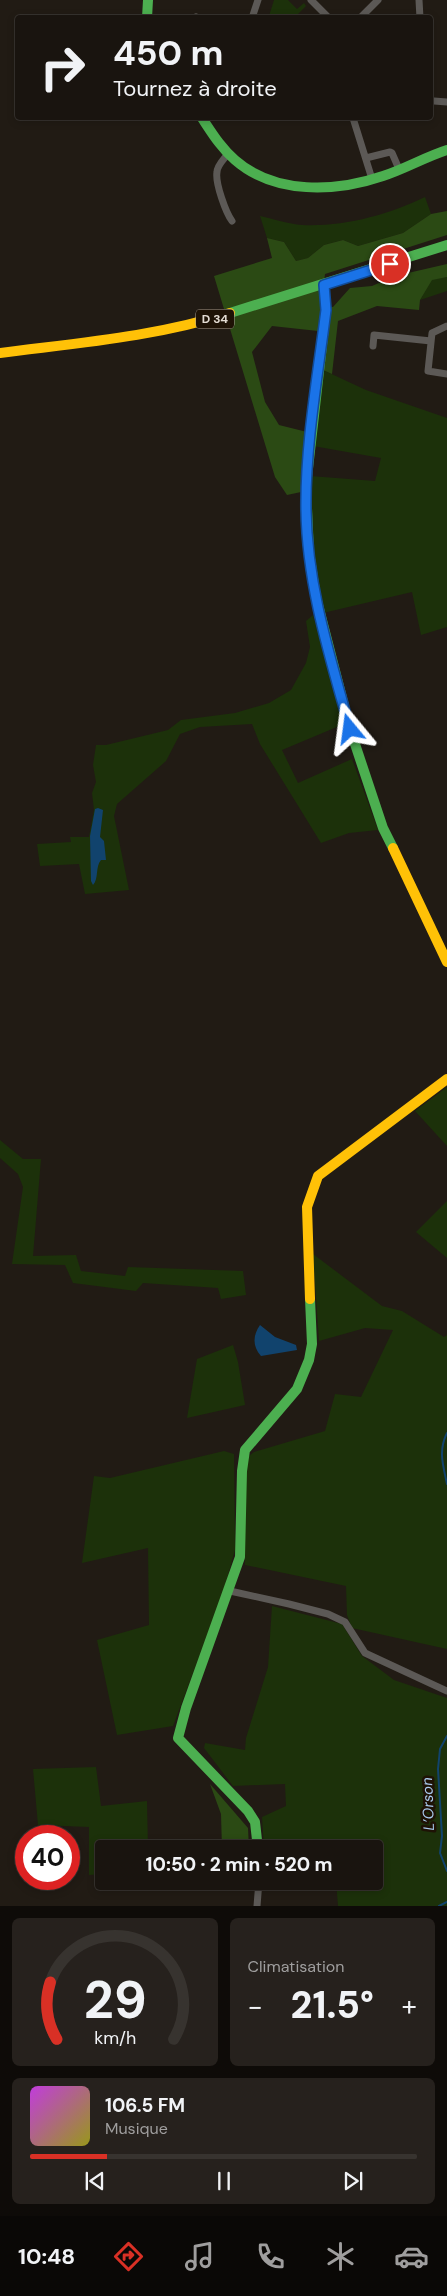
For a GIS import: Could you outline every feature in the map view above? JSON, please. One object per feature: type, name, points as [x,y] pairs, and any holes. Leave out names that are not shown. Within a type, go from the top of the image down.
[{"type":"street","points":[[147,15],[148,0]]},
{"type":"street","points":[[253,15],[258,0]]},
{"type":"street","points":[[311,0],[325,15]]},
{"type":"street","points":[[363,15],[378,0]]},
{"type":"street","points":[[419,0],[420,15]]},
{"type":"street","points":[[434,101],[447,102]]},
{"type":"street","points":[[203,120],[227,155],[242,168],[272,181],[290,185],[338,186],[372,179],[447,150]]},
{"type":"street","points":[[354,120],[372,179]]},
{"type":"street","points":[[366,158],[390,152],[398,169]]},
{"type":"street","points":[[227,155],[217,168],[217,177],[226,212],[232,221]]},
{"type":"street","name":"D 34","points":[[424,253],[430,247],[447,241]]},
{"type":"street","name":"D 34","points":[[0,353],[170,331],[207,322],[447,246]]},
{"type":"street","points":[[324,285],[326,310],[306,486],[309,552],[316,597],[350,729],[383,828],[447,962]]},
{"type":"street","points":[[447,326],[432,333],[428,372],[447,374]]},
{"type":"street","points":[[373,346],[374,335],[431,341]]},
{"type":"street","points":[[257,1840],[256,1822],[248,1811],[178,1738],[186,1708],[230,1591],[240,1557],[242,1471],[245,1450],[297,1388],[310,1360],[312,1311],[307,1207],[318,1176],[330,1165],[447,1079]]},
{"type":"street","points":[[230,1591],[328,1614],[344,1622],[365,1653],[447,1691]]},
{"type":"street","points":[[257,1906],[258,1890]]},
{"type":"green space","points":[[274,0],[288,0],[297,9],[304,3],[306,6],[297,15],[269,15]]},
{"type":"green space","points":[[425,197],[431,214],[403,233],[358,246],[343,240],[324,245],[308,258],[296,261],[284,242],[267,238],[260,216],[302,225],[333,224],[381,214]]},
{"type":"green space","points":[[447,211],[447,235],[325,274],[321,307],[333,307],[350,288],[372,286],[395,276],[447,264],[447,277],[432,280],[420,300],[419,310],[377,306],[338,321],[332,374],[314,366],[318,331],[272,326],[252,352],[265,402],[279,425],[307,432],[301,492],[287,495],[275,477],[214,276],[272,258],[267,238],[284,242],[296,261],[308,258],[324,245],[343,240],[358,246],[403,233],[431,214]]},
{"type":"green space","points":[[447,277],[447,291],[420,300],[432,279]]},
{"type":"green space","points":[[323,370],[366,390],[447,418],[447,627],[421,635],[412,592],[323,613],[312,555],[310,476],[375,481],[381,458],[313,446]]},
{"type":"green space","points":[[313,615],[344,724],[282,750],[298,783],[352,759],[378,830],[349,833],[321,843],[260,744],[252,724],[200,727],[180,734],[166,761],[117,804],[114,816],[129,890],[85,894],[79,864],[40,866],[37,844],[71,842],[70,837],[89,837],[94,810],[92,793],[96,782],[93,765],[96,745],[106,745],[168,730],[181,720],[235,713],[269,703],[291,690],[306,663],[310,647],[306,621]]},
{"type":"green space","points":[[447,1087],[447,1146],[415,1111]]},
{"type":"green space","points":[[0,1140],[23,1159],[41,1159],[33,1256],[76,1255],[81,1271],[125,1276],[128,1267],[243,1271],[246,1295],[221,1299],[218,1288],[143,1283],[136,1291],[73,1283],[65,1265],[12,1264],[23,1187],[18,1174],[0,1158]]},
{"type":"green space","points":[[447,1201],[447,1258],[416,1232]]},
{"type":"green space","points":[[313,1254],[382,1306],[402,1311],[444,1337],[447,1335],[447,1649],[352,1628],[347,1615],[346,1586],[245,1565],[245,1473],[249,1456],[254,1452],[325,1431],[335,1394],[361,1397],[393,1330],[365,1328],[319,1341]]},
{"type":"green space","points":[[233,1345],[238,1362],[245,1405],[187,1418],[197,1359]]},
{"type":"green space","points":[[224,1451],[234,1454],[235,1550],[223,1593],[173,1726],[117,1735],[97,1640],[149,1625],[148,1548],[82,1563],[94,1476],[110,1478]]},
{"type":"green space","points":[[272,1606],[342,1624],[362,1656],[394,1680],[447,1698],[447,1906],[338,1906],[337,1890],[383,1890],[383,1840],[263,1840],[262,1817],[286,1806],[285,1784],[233,1786],[204,1748],[205,1743],[245,1750],[246,1738],[268,1667]]},
{"type":"green space","points":[[96,1767],[101,1806],[147,1801],[148,1840],[95,1840],[95,1875],[89,1875],[89,1827],[80,1827],[80,1825],[38,1825],[33,1769]]},
{"type":"green space","points":[[210,1784],[248,1828],[249,1840],[222,1840],[221,1814]]},
{"type":"water","points":[[95,809],[103,810],[100,837],[104,841],[106,860],[101,860],[99,863],[96,880],[93,885],[91,881],[90,836]]},
{"type":"water","points":[[260,1325],[275,1337],[296,1345],[297,1350],[261,1356],[254,1340]]},
{"type":"waterway","name":"L’Orson","points":[[447,1433],[442,1452],[447,1484]]},
{"type":"waterway","name":"L’Orson","points":[[447,1736],[440,1749],[438,1769],[442,1836],[440,1853],[447,1871]]},
{"type":"waterway","name":"L’Orson","points":[[439,1906],[447,1902]]},
{"type":"traffic: fast","points":[[147,15],[148,0]]},
{"type":"traffic: fast","points":[[203,120],[213,135],[235,160],[268,180],[287,185],[326,187],[365,181],[391,173],[447,150]]},
{"type":"traffic: fast","points":[[230,313],[447,245]]},
{"type":"traffic: fast","points":[[324,285],[326,310],[306,486],[309,552],[316,597],[350,729],[383,828],[393,848]]},
{"type":"traffic: fast","points":[[257,1840],[255,1822],[248,1811],[178,1738],[186,1708],[240,1557],[242,1471],[245,1450],[297,1389],[309,1360],[312,1344],[310,1299]]},
{"type":"traffic: slow","points":[[0,353],[145,334],[230,313]]},
{"type":"traffic: slow","points":[[393,848],[447,962]]},
{"type":"traffic: slow","points":[[310,1299],[307,1207],[318,1176],[447,1079]]},
{"type":"route","points":[[350,729],[328,650],[316,597],[309,552],[306,486],[326,310],[324,285],[390,264]]}]
